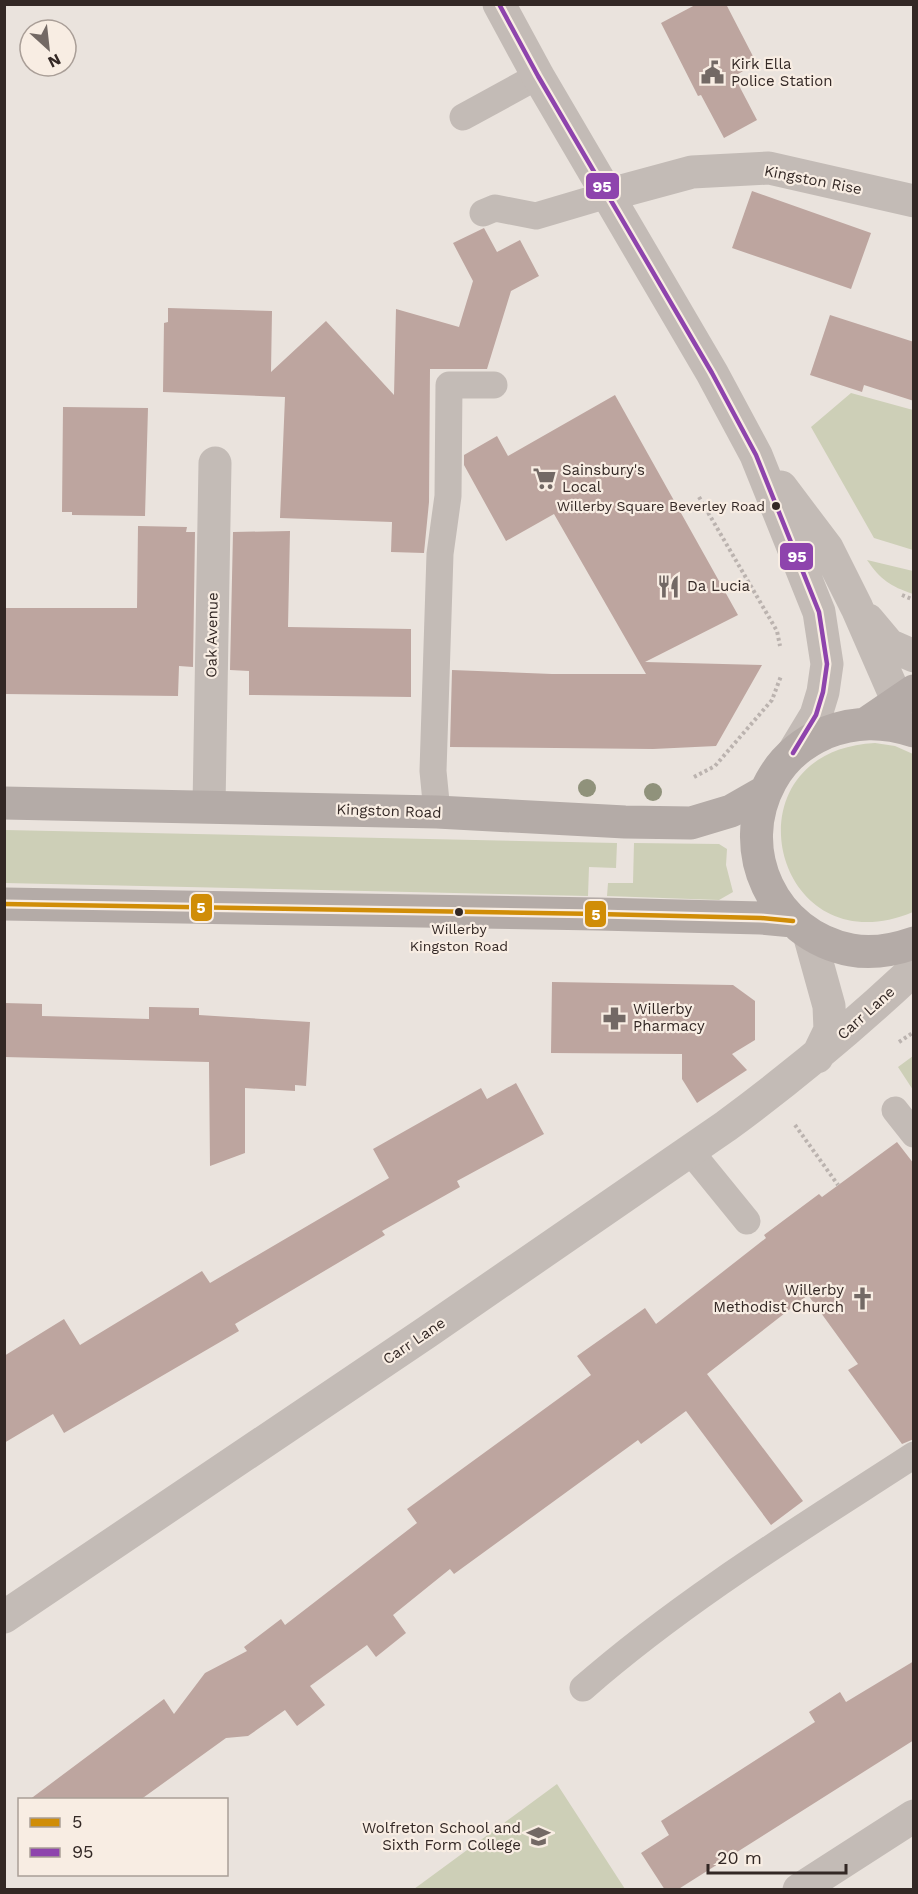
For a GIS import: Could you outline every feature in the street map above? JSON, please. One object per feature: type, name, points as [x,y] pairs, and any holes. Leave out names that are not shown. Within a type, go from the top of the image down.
[{"type":"main road","points":[[867,723],[908,706]]},
{"type":"main road","points":[[801,928],[777,903],[765,883],[759,860],[756,837],[759,813],[766,791],[777,770],[793,753],[815,737],[841,727],[867,723],[895,725],[914,731]]},
{"type":"main road","name":"Kingston Road","points":[[4,803],[436,812],[626,822],[691,823],[731,811],[766,791]]},
{"type":"main road","points":[[4,904],[761,918],[801,928],[829,944],[852,950],[875,952],[914,943]]},
{"type":"street","points":[[499,4],[538,76],[712,373],[756,455],[819,612],[827,664],[823,692],[816,715],[793,753]]},
{"type":"street","name":"Kingston Rise","points":[[607,195],[692,172],[769,168],[914,201]]},
{"type":"street","points":[[756,455],[827,548],[908,706]]},
{"type":"street","name":"Oak Avenue","points":[[209,806],[215,464]]},
{"type":"street","points":[[857,608],[889,645],[914,656]]},
{"type":"street","name":"Carr Lane","points":[[801,928],[830,1006],[830,1030],[817,1057]]},
{"type":"street","name":"Carr Lane","points":[[4,1617],[427,1332],[772,1093],[817,1057],[914,967]]},
{"type":"street","points":[[799,1890],[914,1816]]},
{"type":"lane","points":[[463,117],[538,76]]},
{"type":"lane","points":[[483,213],[495,208],[536,216],[607,195]]},
{"type":"lane","points":[[436,812],[433,771],[437,634],[440,554],[448,496],[449,385],[494,385]]},
{"type":"lane","points":[[896,1110],[914,1134]]},
{"type":"lane","points":[[690,1151],[747,1221]]},
{"type":"lane","points":[[583,1688],[714,1585],[914,1455]]},
{"type":"path","points":[[699,496],[777,631],[781,650]]},
{"type":"path","points":[[685,781],[715,766],[772,700],[784,669]]},
{"type":"path","points":[[791,1119],[838,1185]]},
{"type":"green space","points":[[851,393],[913,410],[913,550],[874,538],[811,427]]},
{"type":"green space","points":[[867,560],[913,571],[913,594],[887,582]]},
{"type":"green space","points":[[875,743],[895,746],[913,754],[913,912],[865,922],[826,912],[798,887],[783,853],[782,816],[796,781],[827,755]]},
{"type":"green space","points":[[5,830],[617,843],[616,868],[589,867],[588,896],[5,883]]},
{"type":"green space","points":[[634,843],[719,844],[727,849],[726,865],[733,892],[719,900],[607,896],[608,883],[633,883]]},
{"type":"green space","points":[[913,1056],[913,1090],[898,1067]]},
{"type":"green space","name":"Wolfreton School and Sixth Form College","points":[[557,1784],[625,1889],[414,1889]]},
{"type":"building","name":"Kirk Ella Police Station","points":[[697,4],[726,4],[757,64],[734,76],[757,120],[724,138],[701,95],[698,96],[661,23]]},
{"type":"building","points":[[752,191],[871,233],[851,289],[732,248]]},
{"type":"building","points":[[484,228],[497,252],[520,240],[539,276],[511,291],[487,369],[430,369],[429,502],[424,553],[391,552],[392,522],[280,518],[285,397],[163,392],[164,323],[168,322],[168,308],[272,311],[271,372],[326,321],[394,395],[396,309],[459,327],[473,281],[453,243]]},
{"type":"building","points":[[830,315],[914,342],[914,401],[864,385],[862,392],[810,375]]},
{"type":"building","points":[[615,395],[738,615],[645,662],[762,665],[716,746],[653,749],[450,747],[452,670],[552,674],[646,674],[554,514],[506,541],[464,465],[464,455],[497,436],[508,456]]},
{"type":"building","points":[[63,407],[148,408],[145,516],[72,515],[72,512],[62,512]]},
{"type":"building","points":[[138,526],[187,527],[186,532],[195,532],[193,667],[179,666],[178,696],[4,694],[4,608],[137,608]]},
{"type":"building","points":[[290,531],[288,627],[411,629],[411,697],[249,695],[249,671],[230,670],[233,532]]},
{"type":"building","points":[[552,982],[733,985],[755,1001],[755,1040],[732,1054],[747,1070],[697,1103],[682,1079],[682,1054],[551,1053]]},
{"type":"building","points":[[4,1003],[42,1004],[42,1016],[149,1019],[149,1007],[199,1008],[199,1015],[310,1022],[306,1086],[295,1085],[295,1091],[245,1088],[245,1153],[210,1166],[209,1062],[4,1057]]},
{"type":"building","points":[[516,1083],[544,1134],[457,1181],[460,1187],[382,1231],[385,1235],[235,1324],[239,1331],[64,1433],[53,1414],[4,1443],[4,1356],[64,1319],[80,1345],[202,1271],[210,1283],[389,1178],[373,1149],[481,1088],[487,1099]]},
{"type":"building","points":[[897,1142],[914,1164],[914,1439],[902,1444],[848,1370],[858,1364],[808,1295],[707,1374],[803,1501],[771,1525],[686,1411],[641,1444],[638,1440],[454,1574],[450,1569],[393,1615],[406,1633],[376,1657],[367,1645],[310,1686],[325,1705],[297,1726],[285,1710],[248,1736],[226,1738],[143,1798],[32,1798],[164,1699],[174,1714],[205,1673],[247,1651],[244,1647],[281,1619],[285,1625],[417,1523],[407,1509],[591,1375],[577,1356],[645,1308],[656,1324],[766,1238],[764,1235],[819,1194],[822,1197]]},
{"type":"building","points":[[914,1661],[914,1740],[677,1890],[665,1890],[641,1853],[669,1835],[661,1821],[815,1722],[809,1712],[840,1692],[846,1702]]},
{"type":"transit line","name":"95","points":[[499,4],[538,76],[712,373],[756,455],[819,612],[827,664],[823,692],[816,715],[793,753]]},
{"type":"transit line","name":"5","points":[[4,904],[598,914],[761,918],[793,921]]},
{"type":"place","name":"Kirk Ella Police Station","points":[[713,73]]},
{"type":"place","name":"Sainsbury's Local","points":[[544,479]]},
{"type":"place","name":"Willerby Square Beverley Road","points":[[776,506]]},
{"type":"place","name":"Da Lucia","points":[[669,586]]},
{"type":"place","name":"Willerby Kingston Road","points":[[459,912]]},
{"type":"place","name":"Willerby Pharmacy","points":[[615,1018]]},
{"type":"place","name":"Willerby Methodist Church","points":[[862,1299]]},
{"type":"place","name":"Wolfreton School and Sixth Form College","points":[[539,1837]]}]
